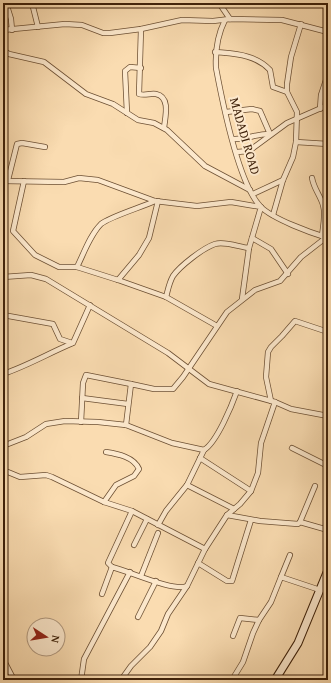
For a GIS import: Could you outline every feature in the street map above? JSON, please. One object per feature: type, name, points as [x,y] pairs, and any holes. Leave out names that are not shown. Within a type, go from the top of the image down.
[{"type":"main road","points":[[275,680],[298,643],[328,570]]},
{"type":"street","points":[[6,3],[11,19],[12,30]]},
{"type":"street","points":[[32,3],[38,27]]},
{"type":"street","points":[[220,3],[228,20]]},
{"type":"street","points":[[3,30],[82,25],[103,33],[141,29],[182,20],[282,20],[328,32]]},
{"type":"street","name":"MADADI ROAD","points":[[228,20],[218,36],[215,52],[216,68],[233,139],[251,192],[262,207],[273,215],[326,237]]},
{"type":"street","points":[[273,215],[283,180],[294,158],[297,112],[287,92],[288,70],[301,24]]},
{"type":"street","points":[[141,29],[140,94],[155,93],[162,96],[165,103],[164,128]]},
{"type":"street","points":[[3,50],[9,54],[44,62],[86,94],[113,104],[138,120],[154,123],[164,128],[205,166],[251,192],[283,180]]},
{"type":"street","points":[[215,52],[244,55],[254,58],[270,70],[273,88],[287,92]]},
{"type":"street","points":[[127,113],[125,71],[130,67],[141,68]]},
{"type":"street","points":[[320,108],[321,95],[328,74]]},
{"type":"street","points":[[237,152],[253,149],[270,134],[303,116],[328,105]]},
{"type":"street","points":[[226,112],[252,109],[260,111],[270,134]]},
{"type":"street","points":[[297,112],[303,116]]},
{"type":"street","points":[[233,139],[245,139],[260,134],[270,134]]},
{"type":"street","points":[[296,142],[328,144]]},
{"type":"street","points":[[45,147],[22,143],[17,144],[6,181],[64,182],[79,178],[98,180],[156,201],[197,206],[231,202],[262,207],[249,248],[242,299]]},
{"type":"street","points":[[81,422],[83,383],[86,375],[154,389],[173,389],[190,368],[227,312],[255,290],[277,283],[288,274],[301,257],[326,237],[324,211],[320,198],[314,189],[312,178]]},
{"type":"street","points":[[24,181],[14,231],[35,255],[59,266],[77,267],[166,297],[217,326]]},
{"type":"street","points":[[77,267],[92,236],[101,224],[109,219],[156,201]]},
{"type":"street","points":[[118,280],[139,255],[149,238],[156,201]]},
{"type":"street","points":[[252,238],[271,249],[288,274]]},
{"type":"street","points":[[166,297],[169,285],[178,270],[195,256],[215,244],[223,243],[249,248]]},
{"type":"street","points":[[3,277],[31,276],[46,279],[168,353],[190,368],[209,384],[273,402],[291,410],[326,415],[328,409]]},
{"type":"street","points":[[3,374],[25,367],[40,357],[73,343],[90,305]]},
{"type":"street","points":[[3,315],[53,324],[62,341],[73,343]]},
{"type":"street","points":[[121,680],[131,666],[154,642],[161,631],[168,614],[187,586],[205,549],[227,515],[251,491],[258,473],[261,443],[273,402],[266,365],[271,347],[295,321],[328,332]]},
{"type":"street","points":[[126,425],[131,384]]},
{"type":"street","points":[[158,525],[166,511],[187,485],[204,450],[210,444],[228,416],[237,391]]},
{"type":"street","points":[[82,398],[128,404]]},
{"type":"street","points":[[3,446],[26,437],[46,424],[81,422],[126,425],[172,443],[204,450]]},
{"type":"street","points":[[292,448],[328,466]]},
{"type":"street","points":[[104,502],[116,485],[134,476],[139,469],[137,464],[129,459],[106,452]]},
{"type":"street","points":[[200,458],[251,491]]},
{"type":"street","points":[[3,470],[20,477],[46,475],[52,477],[104,502],[132,511],[205,549]]},
{"type":"street","points":[[187,485],[234,509]]},
{"type":"street","points":[[300,522],[315,486]]},
{"type":"street","points":[[132,511],[108,563],[112,568],[130,572],[170,587],[182,588],[187,586]]},
{"type":"street","points":[[227,515],[251,520],[293,524],[300,522],[328,530]]},
{"type":"street","points":[[134,545],[147,519]]},
{"type":"street","points":[[198,563],[227,581],[232,581],[251,520]]},
{"type":"street","points":[[141,576],[158,533]]},
{"type":"street","points":[[232,680],[243,662],[259,620],[272,602],[290,555]]},
{"type":"street","points":[[102,594],[112,568]]},
{"type":"street","points":[[81,680],[84,659],[130,572]]},
{"type":"street","points":[[281,577],[320,590]]},
{"type":"street","points":[[138,617],[156,581]]},
{"type":"street","points":[[233,636],[240,618],[259,620]]},
{"type":"street","points":[[3,658],[14,680]]},
{"type":"street","points":[[136,680],[145,680]]}]
